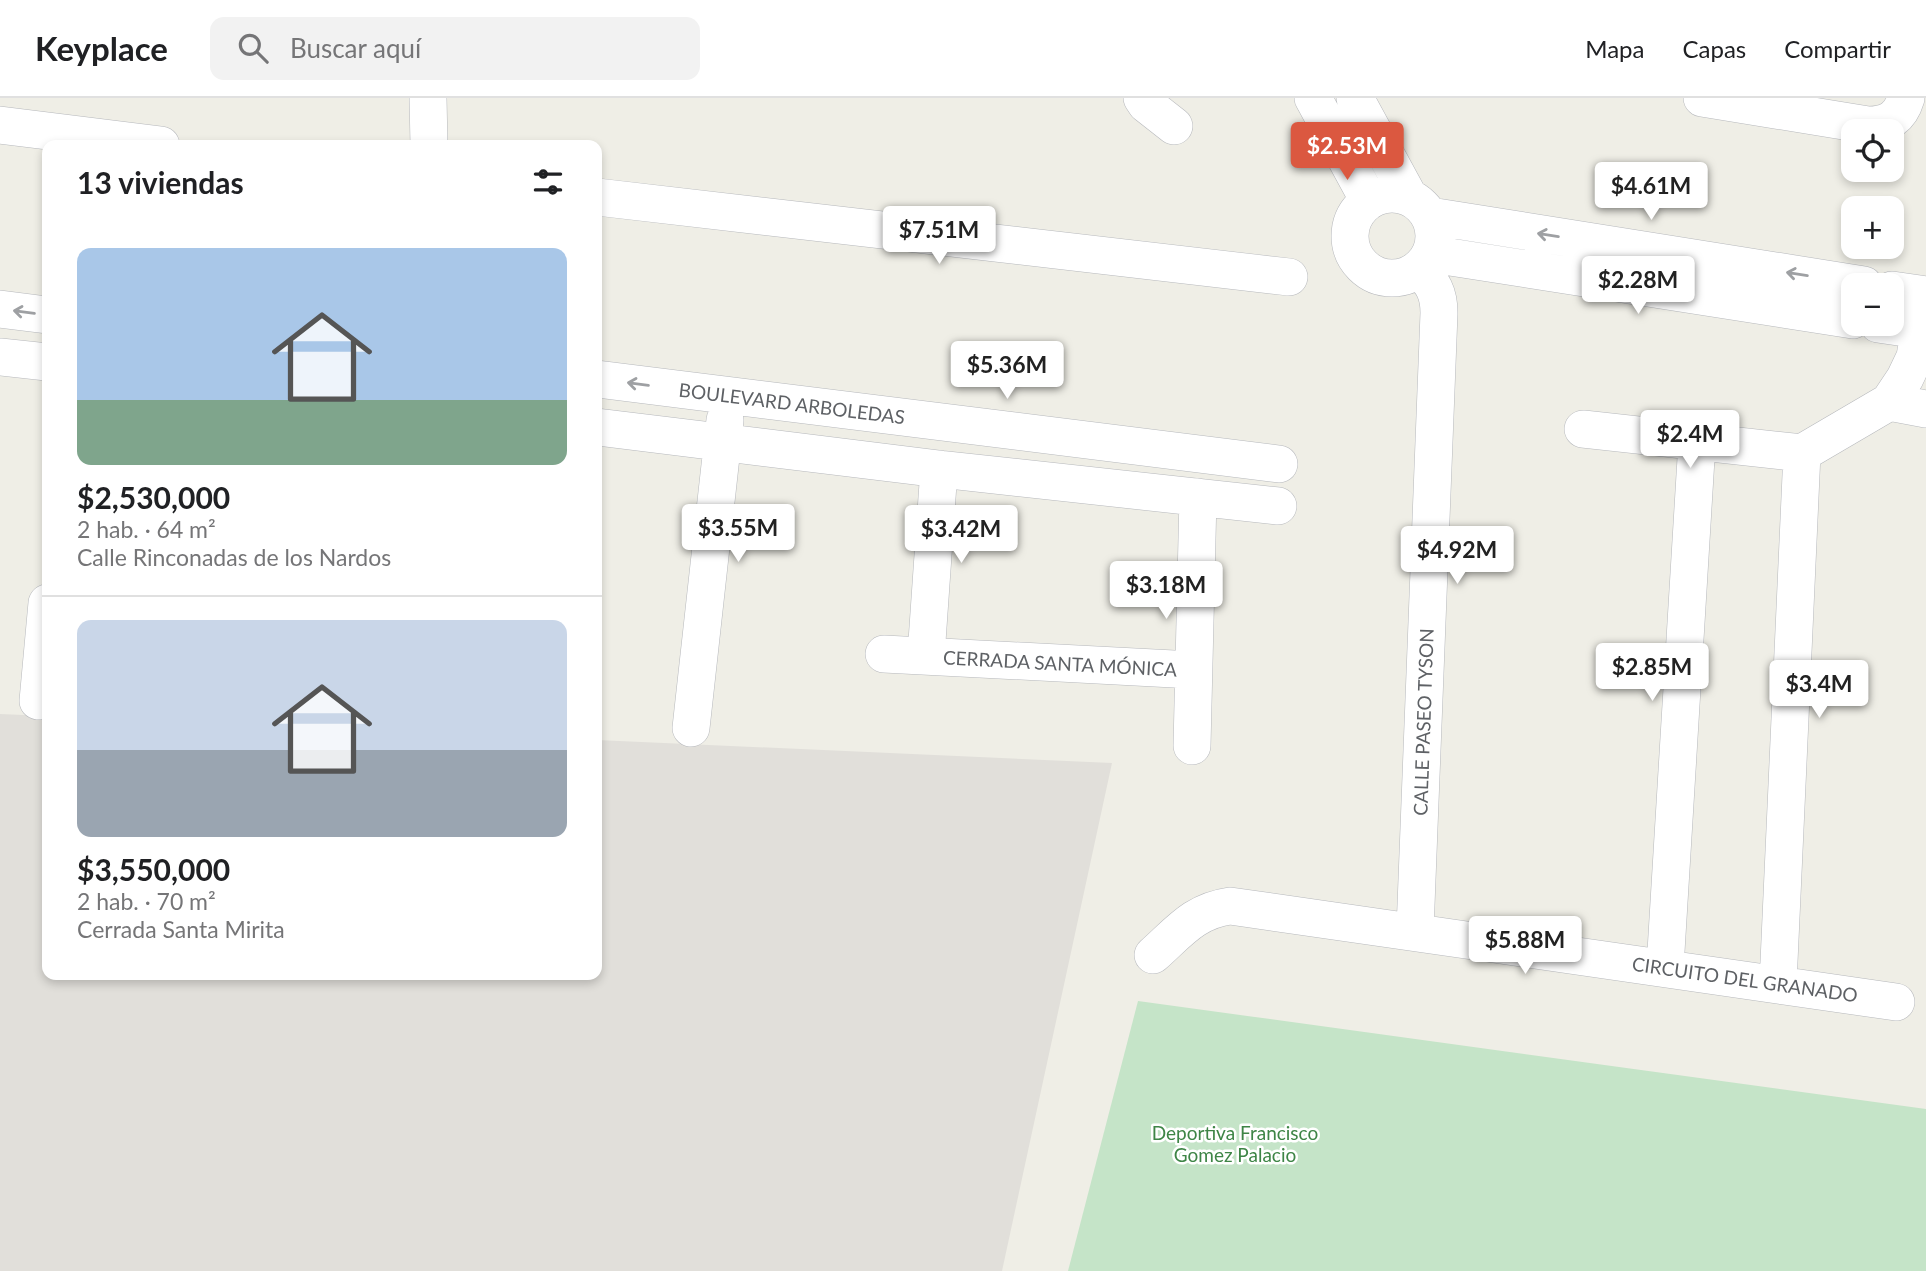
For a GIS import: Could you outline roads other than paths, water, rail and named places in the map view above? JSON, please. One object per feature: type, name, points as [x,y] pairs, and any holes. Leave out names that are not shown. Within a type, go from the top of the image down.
[{"type":"street","points":[[428,98],[429,140]]},
{"type":"street","points":[[1142,98],[1174,126]]},
{"type":"street","points":[[1313,98],[1369,201]]},
{"type":"street","points":[[1355,98],[1419,207],[1434,228],[1434,241],[1425,261],[1404,277],[1387,278],[1371,273],[1359,262],[1351,246],[1351,229],[1357,213],[1369,201],[1382,195],[1396,194],[1419,207],[1841,281]]},
{"type":"street","points":[[1702,98],[1868,125],[1881,125],[1891,121],[1900,112],[1906,98]]},
{"type":"street","points":[[0,125],[121,140]]},
{"type":"street","points":[[602,198],[1289,277]]},
{"type":"street","points":[[1425,261],[1841,318]]},
{"type":"street","name":"CALLE PASEO TYSON","points":[[1415,931],[1439,313],[1439,297],[1425,261]]},
{"type":"street","points":[[1583,429],[1802,453],[1889,402],[1905,378],[1923,331],[1914,293]]},
{"type":"street","points":[[0,309],[42,314]]},
{"type":"street","points":[[1904,328],[1923,331]]},
{"type":"street","points":[[0,357],[42,361]]},
{"type":"street","name":"BOULEVARD ARBOLEDAS","points":[[602,380],[1279,464]]},
{"type":"street","points":[[691,728],[727,395]]},
{"type":"street","points":[[1889,402],[1926,409]]},
{"type":"street","points":[[602,428],[939,469],[1278,506]]},
{"type":"street","points":[[1665,968],[1697,442]]},
{"type":"street","points":[[1778,984],[1802,453]]},
{"type":"street","name":"CERRADA SANTA MÓNICA","points":[[926,656],[939,469]]},
{"type":"street","name":"CERRADA SANTA MÓNICA","points":[[1192,746],[1198,497]]},
{"type":"street","name":"CERRADA SANTA MÓNICA","points":[[884,654],[1194,670]]},
{"type":"street","points":[[38,701],[42,657]]},
{"type":"street","name":"CIRCUITO DEL GRANADO","points":[[1153,955],[1197,916],[1212,908],[1230,906],[1896,1002]]},
{"type":"park label","name":"Deportiva Francisco Gomez Palacio","points":[[1235,1143]]}]
